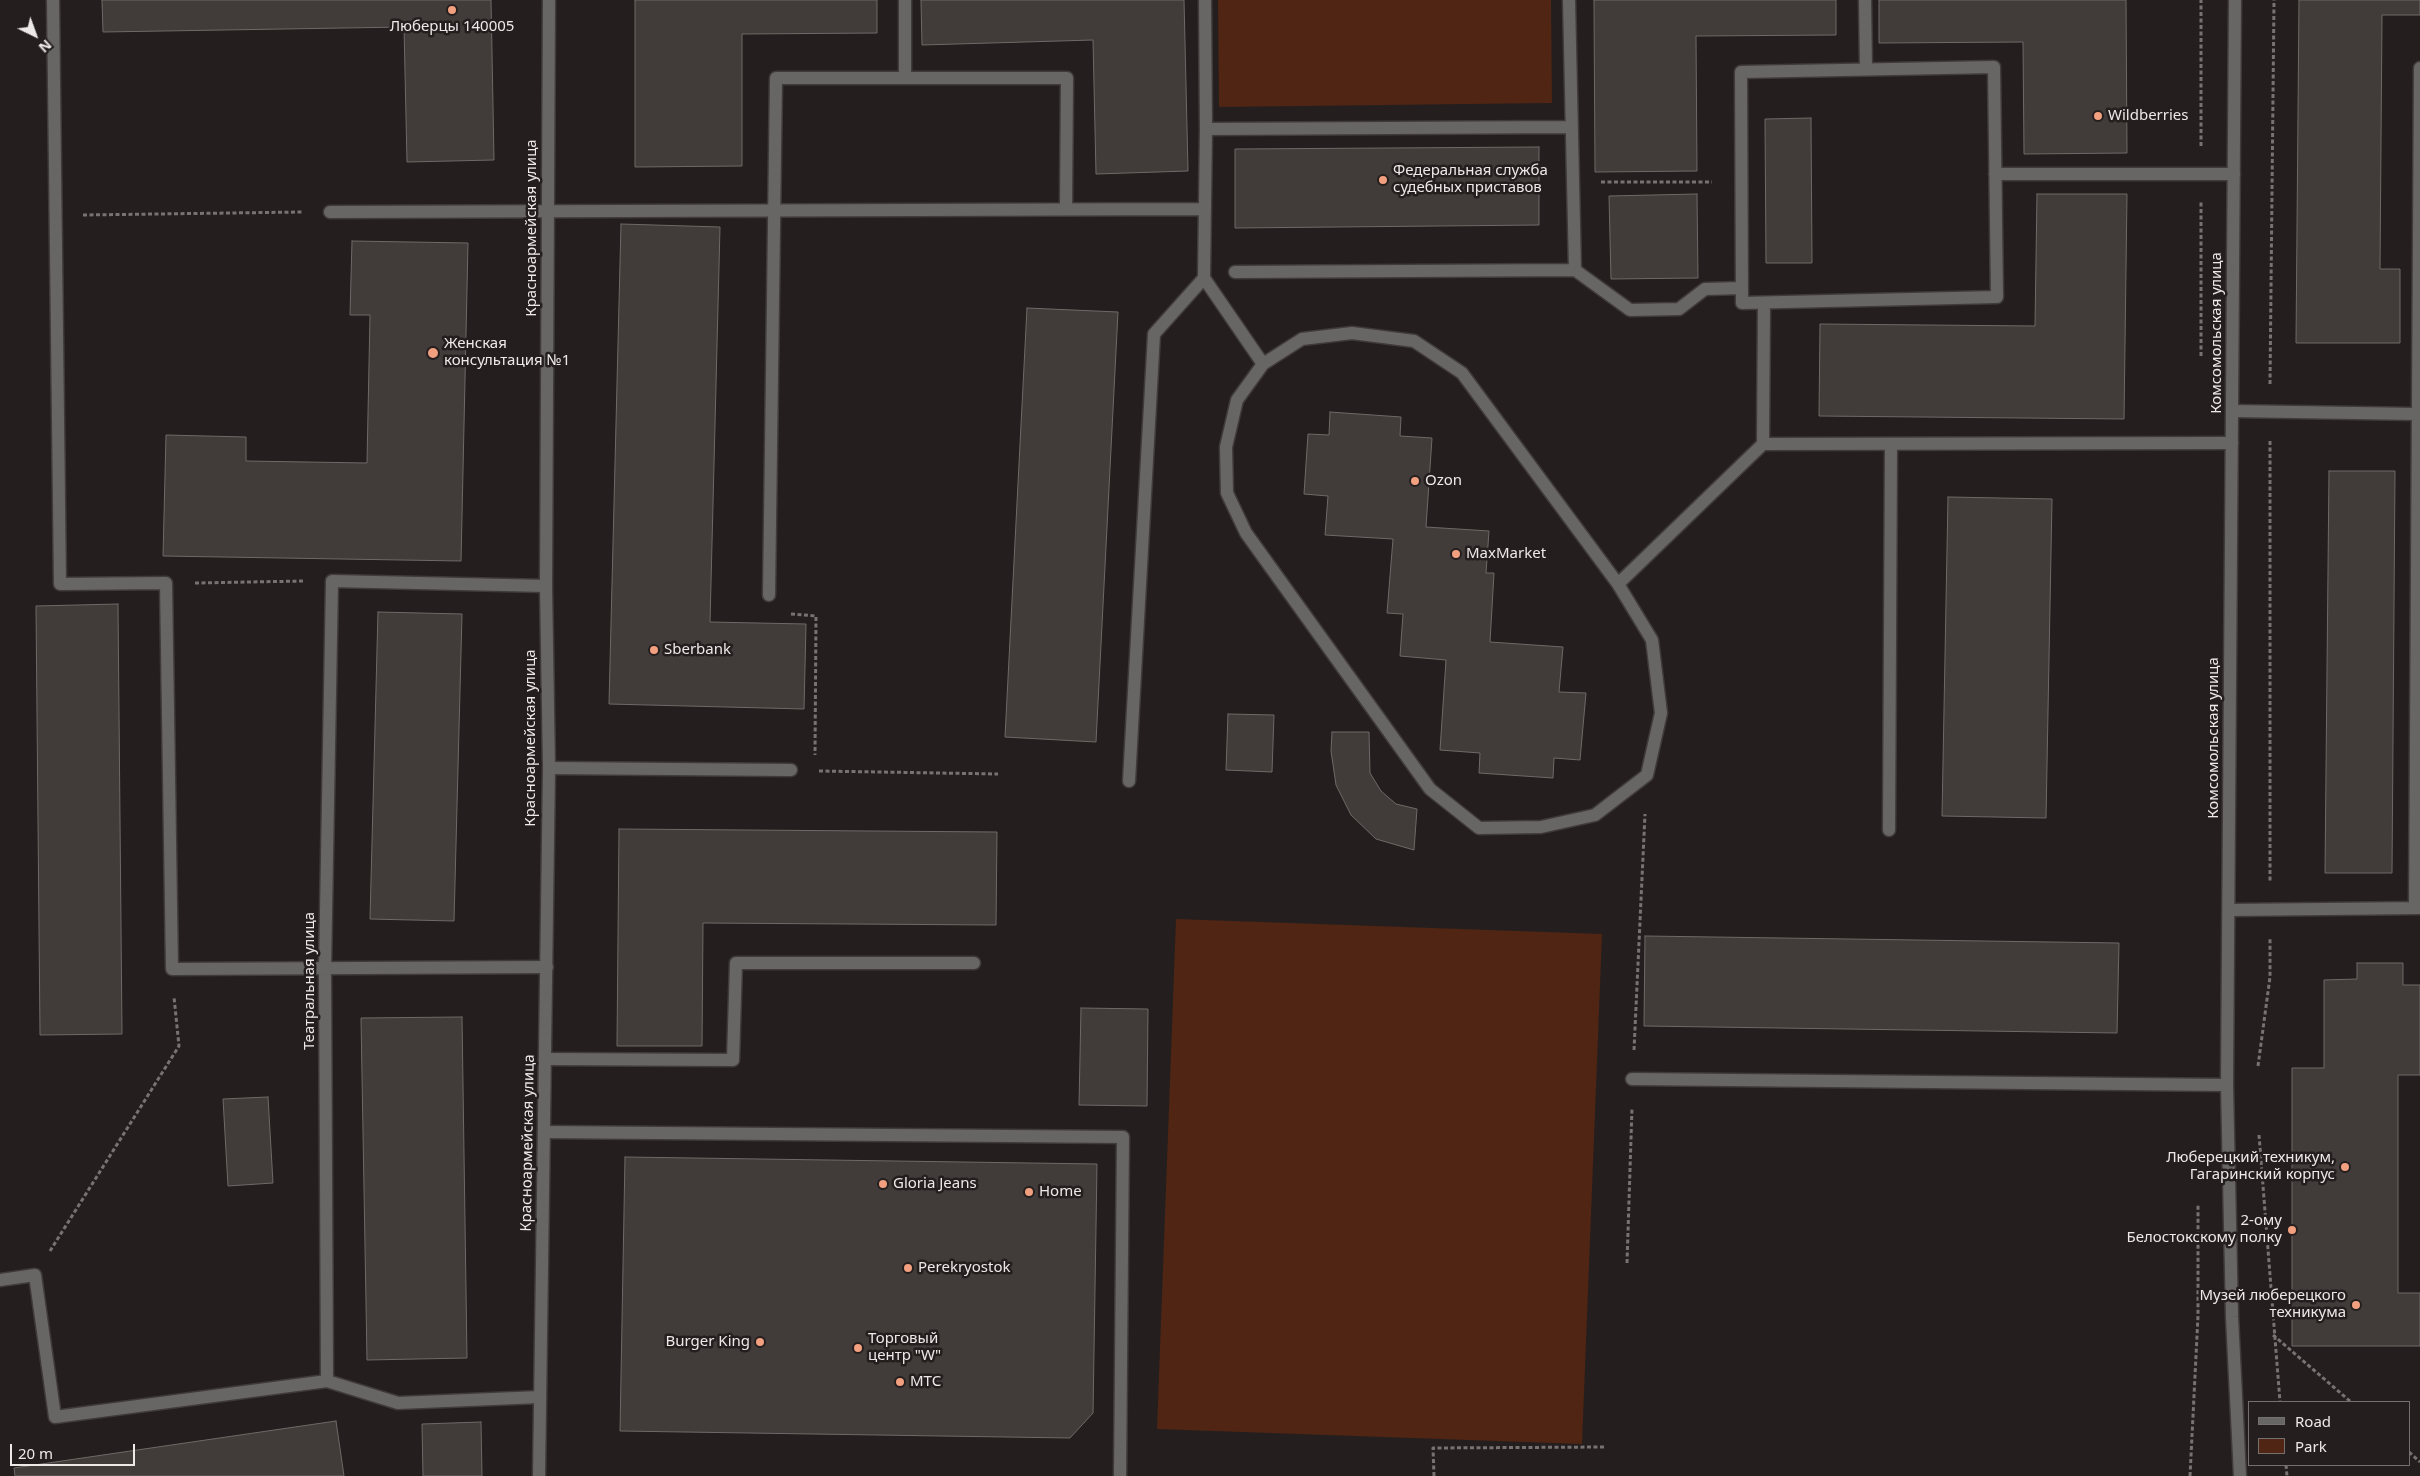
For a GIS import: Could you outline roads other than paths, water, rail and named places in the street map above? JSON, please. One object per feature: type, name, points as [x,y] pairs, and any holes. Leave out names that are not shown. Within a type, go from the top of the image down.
[{"type":"street","points":[[53,0],[60,584],[166,583],[172,969],[547,967]]},
{"type":"street","name":"Красноармейская улица","points":[[539,1476],[549,768],[546,586],[549,0]]},
{"type":"street","points":[[905,0],[905,78]]},
{"type":"street","points":[[1205,0],[1204,278],[1263,364]]},
{"type":"street","points":[[1569,0],[1575,270]]},
{"type":"street","points":[[1865,0],[1866,69]]},
{"type":"street","name":"Комсомольская улица","points":[[2235,0],[2227,1085],[2232,1317],[2240,1476]]},
{"type":"street","points":[[1994,67],[1995,174],[1997,297],[1742,303],[1741,72],[1994,67]]},
{"type":"street","points":[[2229,910],[2418,908],[2416,414],[2420,68]]},
{"type":"street","points":[[769,595],[776,78],[1067,78],[1066,209]]},
{"type":"street","points":[[1206,129],[1572,127]]},
{"type":"street","points":[[1995,174],[2234,174]]},
{"type":"street","points":[[330,212],[1205,209]]},
{"type":"street","points":[[1235,272],[1575,270],[1630,310],[1679,309],[1705,289],[1742,288]]},
{"type":"street","points":[[1129,781],[1154,334],[1204,278]]},
{"type":"street","points":[[1763,444],[1764,303]]},
{"type":"street","points":[[1352,333],[1414,341],[1462,373],[1618,584],[1652,640],[1662,713],[1647,775],[1595,815],[1541,827],[1479,828],[1430,789],[1246,533],[1227,493],[1226,447],[1237,400],[1263,364],[1302,339],[1352,333]]},
{"type":"street","points":[[2233,411],[2416,414]]},
{"type":"street","points":[[1618,584],[1763,444],[2232,443]]},
{"type":"street","points":[[1889,830],[1891,444]]},
{"type":"street","name":"Театральная улица","points":[[328,1381],[325,968],[332,581],[546,586]]},
{"type":"street","points":[[549,768],[791,770]]},
{"type":"street","points":[[546,1059],[733,1060],[736,963],[974,963]]},
{"type":"street","points":[[1632,1079],[2227,1085]]},
{"type":"street","points":[[544,1132],[1124,1137],[1120,1476]]},
{"type":"street","points":[[0,1280],[35,1275],[55,1417],[328,1381],[398,1403],[540,1398]]},
{"type":"place","name":"Люберцы 140005","points":[[452,10]]},
{"type":"place","name":"Wildberries","points":[[2098,116]]},
{"type":"place","name":"Федеральная служба судебных приставов","points":[[1383,180]]},
{"type":"place","name":"Женская консультация №1","points":[[433,353]]},
{"type":"place","name":"Ozon","points":[[1415,481]]},
{"type":"place","name":"MaxMarket","points":[[1456,554]]},
{"type":"place","name":"Sberbank","points":[[654,650]]},
{"type":"place","name":"Люберецкий техникум, Гагаринский корпус","points":[[2345,1167]]},
{"type":"place","name":"Gloria Jeans","points":[[883,1184]]},
{"type":"place","name":"Home","points":[[1029,1192]]},
{"type":"place","name":"2-ому Белостокскому полку","points":[[2292,1230]]},
{"type":"place","name":"Perekryostok","points":[[908,1268]]},
{"type":"place","name":"Музей люберецкого техникума","points":[[2356,1305]]},
{"type":"place","name":"Burger King","points":[[760,1342]]},
{"type":"place","name":"Торговый центр \"W\"","points":[[858,1348]]},
{"type":"place","name":"МТС","points":[[900,1382]]}]
